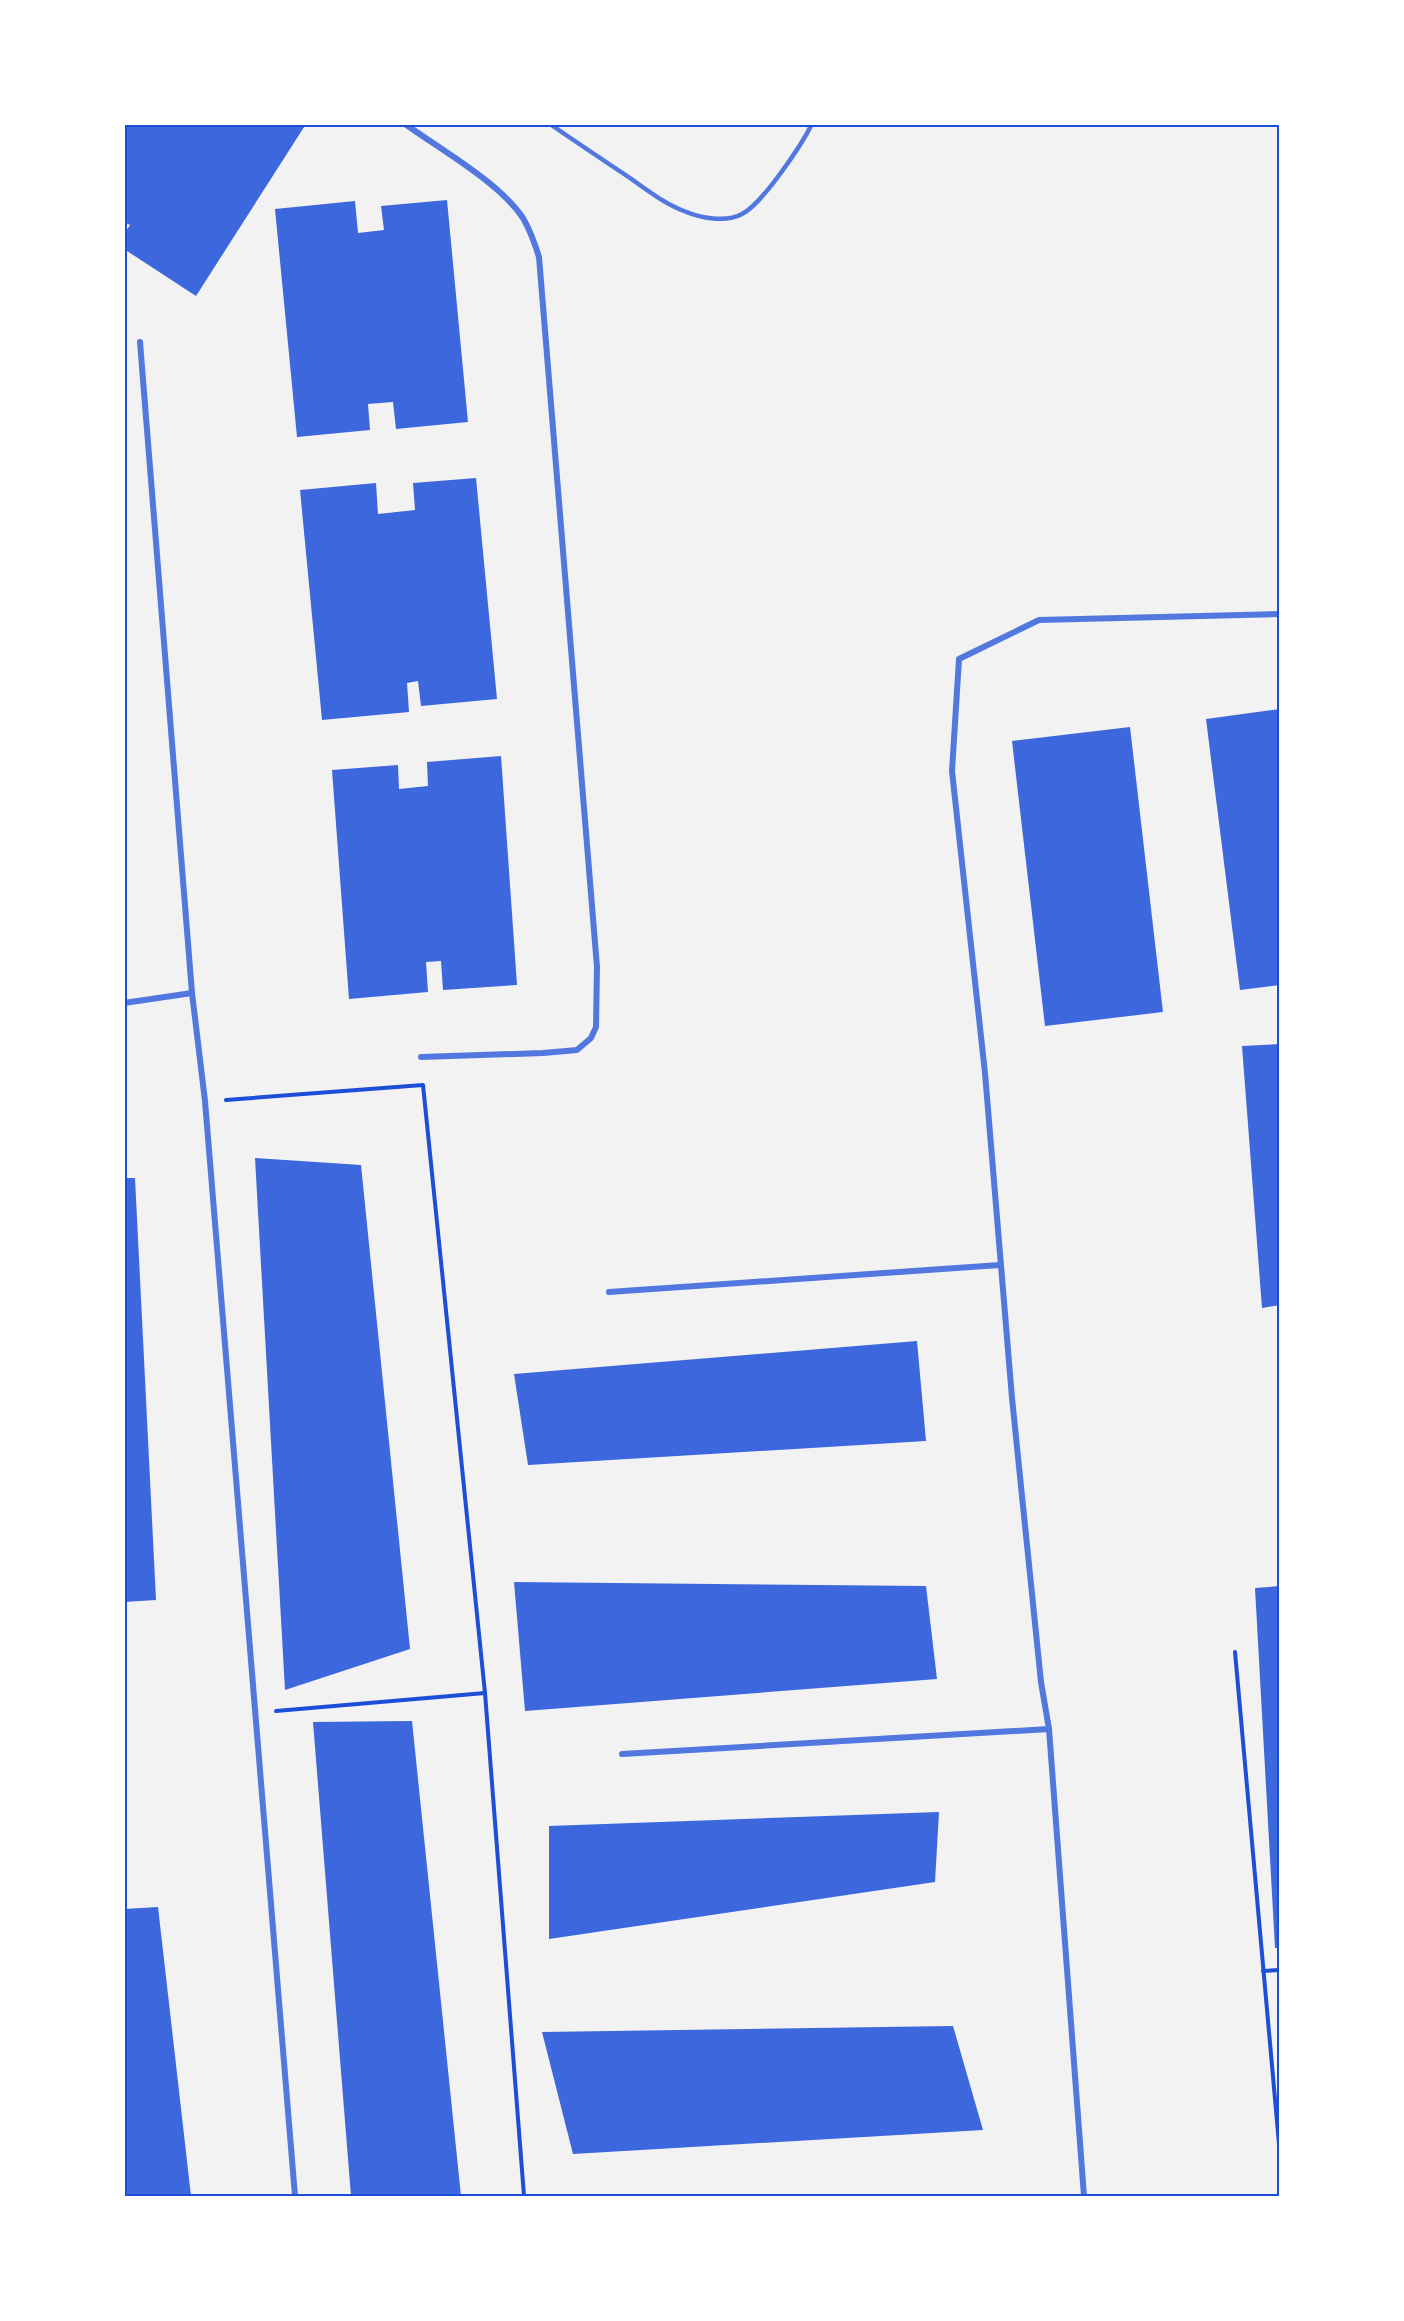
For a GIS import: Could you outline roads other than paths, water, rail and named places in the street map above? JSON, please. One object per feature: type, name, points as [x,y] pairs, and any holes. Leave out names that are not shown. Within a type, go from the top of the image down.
[{"type":"street","points":[[405,124],[503,196],[522,217],[534,242],[538,257],[597,967],[596,1027],[591,1038],[577,1050],[421,1057]]},
{"type":"street","points":[[140,342],[192,993],[205,1101],[295,2196]]},
{"type":"street","points":[[1084,2196],[1049,1729],[1040,1671],[1000,1265],[985,1073],[952,771],[959,659],[1040,621],[1280,614]]},
{"type":"street","points":[[124,1003],[192,993]]},
{"type":"street","points":[[609,1292],[1000,1265]]},
{"type":"street","points":[[622,1754],[1049,1729]]},
{"type":"lane","points":[[550,124],[649,191],[684,211],[703,217],[725,219],[742,215],[756,202],[797,150],[812,124]]}]
